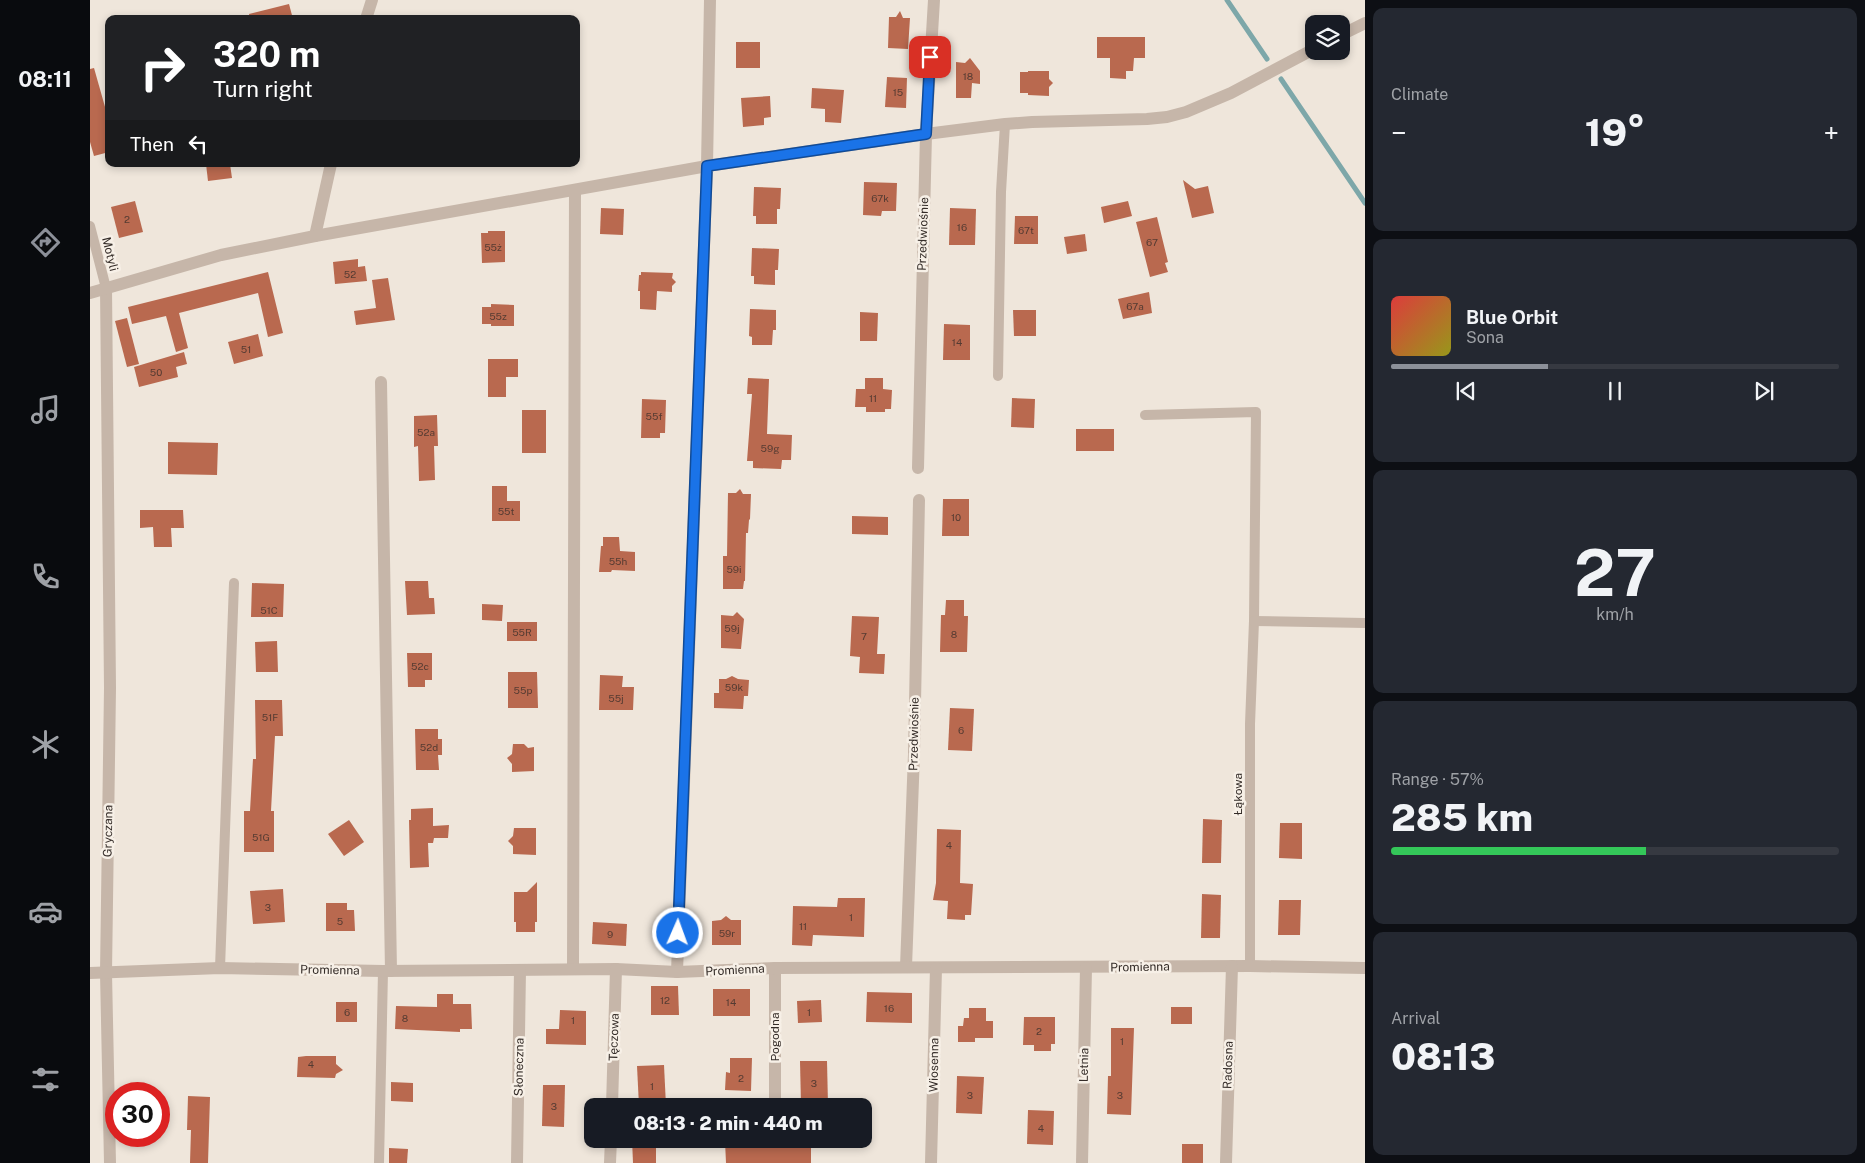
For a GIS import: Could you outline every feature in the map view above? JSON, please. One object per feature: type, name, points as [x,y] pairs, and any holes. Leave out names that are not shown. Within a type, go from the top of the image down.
[{"type":"street","points":[[367,15],[372,0]]},
{"type":"street","points":[[677,972],[707,166],[710,0]]},
{"type":"street","name":"Przedwiośnie","points":[[918,468],[926,134],[934,0]]},
{"type":"street","points":[[1350,30],[1365,23]]},
{"type":"street","points":[[90,293],[221,255],[315,236],[707,166],[1005,124],[1167,117],[1186,112],[1231,93],[1305,54]]},
{"type":"street","points":[[315,236],[330,167]]},
{"type":"street","points":[[573,969],[575,190]]},
{"type":"street","name":"Gryczana","points":[[106,288],[110,688],[106,973],[110,1163]]},
{"type":"street","points":[[381,382],[387,971]]},
{"type":"street","name":"Przedwiośnie","points":[[906,967],[914,754],[919,500]]},
{"type":"street","name":"Radosna","points":[[1226,1163],[1232,966]]},
{"type":"street","name":"Promienna","points":[[106,973],[220,968],[387,971],[616,969],[677,972],[775,968],[906,967],[1086,968],[1250,966],[1365,968]]},
{"type":"street","name":"Pogodna","points":[[775,968],[775,1098]]},
{"type":"street","name":"Wiosenna","points":[[931,1163],[936,968]]},
{"type":"street","name":"Letnia","points":[[1082,1163],[1086,968]]},
{"type":"street","name":"Tęczowa","points":[[612,1098],[616,969]]},
{"type":"street","name":"Słoneczna","points":[[517,1163],[520,970]]},
{"type":"street","points":[[90,973],[106,973]]},
{"type":"street","points":[[610,1163],[611,1148]]},
{"type":"lane","points":[[998,376],[1001,192],[1005,124]]},
{"type":"lane","name":"Motyli","points":[[90,226],[106,288]]},
{"type":"lane","name":"Łąkowa","points":[[1145,415],[1256,412],[1254,621],[1250,724],[1250,966]]},
{"type":"lane","points":[[220,968],[234,583]]},
{"type":"lane","points":[[1254,621],[1365,622]]},
{"type":"lane","points":[[378,1163],[387,971]]},
{"type":"building","points":[[289,4],[292,15],[249,15]]},
{"type":"building","points":[[900,11],[903,18],[910,18],[908,49],[888,48],[889,17],[896,17]]},
{"type":"building","points":[[1097,37],[1145,37],[1145,58],[1134,58],[1133,71],[1126,71],[1126,79],[1110,78],[1110,58],[1097,58]]},
{"type":"building","points":[[736,42],[760,42],[760,68],[736,68]]},
{"type":"building","points":[[970,58],[980,71],[980,84],[972,83],[971,98],[956,98],[956,62],[965,63]]},
{"type":"building","points":[[94,68],[105,107],[105,153],[94,156],[90,142],[90,69]]},
{"type":"building","points":[[1049,71],[1049,79],[1053,83],[1049,87],[1049,96],[1020,93],[1020,72]]},
{"type":"building","points":[[887,77],[907,78],[906,108],[885,107]]},
{"type":"building","points":[[812,88],[844,90],[841,123],[825,122],[825,109],[811,108]]},
{"type":"building","points":[[770,96],[771,117],[764,118],[764,125],[743,127],[741,98]]},
{"type":"building","points":[[206,167],[230,167],[232,178],[208,181]]},
{"type":"building","points":[[1183,180],[1195,189],[1208,186],[1214,213],[1192,218]]},
{"type":"building","points":[[864,182],[897,183],[896,211],[882,211],[881,216],[863,215]]},
{"type":"building","points":[[754,187],[781,188],[780,209],[777,209],[777,224],[756,224],[756,216],[753,216]]},
{"type":"building","points":[[135,201],[143,232],[119,238],[111,207]]},
{"type":"building","points":[[1128,201],[1132,216],[1104,223],[1101,207]]},
{"type":"building","points":[[601,208],[624,209],[623,235],[600,234]]},
{"type":"building","points":[[950,208],[976,209],[975,245],[949,245]]},
{"type":"building","points":[[1015,216],[1038,216],[1038,244],[1014,244]]},
{"type":"building","points":[[1157,217],[1168,262],[1165,263],[1168,272],[1150,277],[1136,222]]},
{"type":"building","points":[[488,231],[505,231],[505,262],[482,263],[481,233],[488,233]]},
{"type":"building","points":[[1085,234],[1087,251],[1067,254],[1064,237]]},
{"type":"building","points":[[752,248],[779,249],[778,270],[775,270],[775,285],[754,284],[754,276],[751,276]]},
{"type":"building","points":[[358,259],[358,267],[365,266],[367,281],[335,284],[333,262]]},
{"type":"building","points":[[268,272],[283,333],[268,337],[258,293],[179,313],[188,348],[176,352],[166,316],[132,324],[128,307]]},
{"type":"building","points":[[641,272],[673,273],[672,278],[676,282],[672,286],[672,292],[657,291],[656,310],[640,309],[640,291],[638,291],[639,275],[641,275]]},
{"type":"building","points":[[388,278],[395,320],[356,325],[354,311],[376,308],[372,280]]},
{"type":"building","points":[[1149,292],[1152,313],[1123,319],[1118,299]]},
{"type":"building","points":[[491,304],[514,305],[514,326],[482,324],[482,307],[491,307]]},
{"type":"building","points":[[750,309],[776,310],[776,330],[773,330],[772,345],[752,345],[752,337],[749,336]]},
{"type":"building","points":[[1013,310],[1036,310],[1036,336],[1014,336]]},
{"type":"building","points":[[860,312],[878,313],[877,341],[860,341]]},
{"type":"building","points":[[127,318],[139,364],[127,367],[115,321]]},
{"type":"building","points":[[944,324],[970,325],[970,360],[943,360]]},
{"type":"building","points":[[258,334],[263,356],[234,364],[228,342]]},
{"type":"building","points":[[184,352],[187,364],[176,367],[178,377],[139,387],[134,367]]},
{"type":"building","points":[[488,359],[518,359],[518,377],[506,377],[506,397],[488,397]]},
{"type":"building","points":[[748,378],[769,379],[767,434],[792,435],[791,460],[782,460],[781,469],[753,468],[753,461],[747,461],[752,394],[747,394]]},
{"type":"building","points":[[865,378],[883,378],[883,389],[892,390],[891,409],[885,409],[885,412],[866,412],[866,407],[855,407],[856,389],[865,389]]},
{"type":"building","points":[[1012,398],[1035,399],[1034,428],[1011,427]]},
{"type":"building","points":[[642,399],[666,400],[665,433],[660,433],[660,438],[641,438]]},
{"type":"building","points":[[522,410],[546,410],[546,453],[522,453]]},
{"type":"building","points":[[437,415],[438,446],[434,446],[435,480],[419,481],[418,446],[414,447],[414,416]]},
{"type":"building","points":[[1076,429],[1114,429],[1114,451],[1076,451]]},
{"type":"building","points":[[168,442],[218,443],[217,475],[168,474]]},
{"type":"building","points":[[492,486],[507,486],[507,501],[520,501],[520,521],[492,521]]},
{"type":"building","points":[[740,489],[743,494],[751,494],[750,519],[748,533],[746,533],[745,581],[743,589],[723,589],[723,556],[727,556],[728,493],[736,493]]},
{"type":"building","points":[[943,499],[969,499],[969,536],[942,536]]},
{"type":"building","points":[[140,510],[183,510],[184,528],[171,528],[172,547],[154,547],[153,527],[140,528]]},
{"type":"building","points":[[852,516],[888,517],[888,535],[852,534]]},
{"type":"building","points":[[603,537],[619,537],[620,551],[635,552],[635,571],[612,570],[611,572],[599,572]]},
{"type":"building","points":[[405,581],[428,581],[429,598],[434,598],[435,614],[407,615]]},
{"type":"building","points":[[252,583],[284,584],[283,617],[251,617]]},
{"type":"building","points":[[946,600],[964,600],[964,616],[968,616],[967,652],[940,652],[941,615],[945,615]]},
{"type":"building","points":[[482,604],[503,605],[502,621],[482,620]]},
{"type":"building","points":[[737,612],[744,619],[741,649],[721,648],[721,615],[733,616]]},
{"type":"building","points":[[852,616],[879,617],[877,654],[885,654],[884,674],[859,673],[860,657],[850,656]]},
{"type":"building","points":[[507,622],[537,622],[537,641],[507,641]]},
{"type":"building","points":[[277,641],[278,672],[256,672],[255,642]]},
{"type":"building","points":[[407,653],[432,653],[432,680],[425,680],[425,687],[408,687]]},
{"type":"building","points":[[508,672],[537,672],[538,708],[508,708]]},
{"type":"building","points":[[600,675],[623,676],[622,687],[634,687],[633,710],[599,710]]},
{"type":"building","points":[[732,676],[738,679],[749,680],[748,696],[744,696],[743,709],[714,708],[714,693],[719,693],[719,679],[726,679]]},
{"type":"building","points":[[255,700],[282,700],[283,736],[275,736],[271,811],[274,811],[274,852],[244,852],[244,811],[250,811],[253,759],[256,759]]},
{"type":"building","points":[[950,708],[974,709],[972,751],[948,750]]},
{"type":"building","points":[[415,729],[438,729],[438,739],[442,739],[442,755],[438,755],[439,770],[416,770]]},
{"type":"building","points":[[513,744],[524,744],[528,748],[534,747],[534,771],[512,772],[512,764],[507,758],[512,754]]},
{"type":"building","points":[[433,808],[433,826],[449,825],[448,838],[434,838],[433,843],[428,843],[429,867],[410,868],[409,820],[411,820],[411,809]]},
{"type":"building","points":[[1203,819],[1222,820],[1221,863],[1202,863]]},
{"type":"building","points":[[349,820],[364,842],[344,856],[328,834]]},
{"type":"building","points":[[1280,823],[1302,823],[1302,859],[1279,858]]},
{"type":"building","points":[[514,828],[536,828],[536,855],[513,854],[513,846],[508,841],[513,836]]},
{"type":"building","points":[[937,829],[961,830],[960,883],[973,884],[971,915],[965,915],[965,920],[947,919],[948,901],[933,900],[936,883]]},
{"type":"building","points":[[537,882],[537,922],[535,922],[535,932],[516,932],[514,892],[527,892]]},
{"type":"building","points":[[283,889],[285,922],[253,924],[250,891]]},
{"type":"building","points":[[1202,894],[1221,895],[1220,938],[1201,938]]},
{"type":"building","points":[[838,898],[865,898],[864,937],[813,935],[812,946],[792,945],[793,906],[837,907]]},
{"type":"building","points":[[1279,900],[1301,900],[1300,935],[1278,935]]},
{"type":"building","points":[[326,903],[347,903],[347,910],[354,910],[355,931],[326,931]]},
{"type":"building","points":[[726,916],[731,920],[741,920],[741,945],[712,945],[712,921],[721,920]]},
{"type":"building","points":[[593,922],[627,924],[626,946],[592,944]]},
{"type":"building","points":[[651,986],[678,986],[679,1015],[651,1015]]},
{"type":"building","points":[[713,989],[750,989],[750,1016],[713,1016]]},
{"type":"building","points":[[867,992],[912,993],[912,1023],[866,1022]]},
{"type":"building","points":[[437,994],[453,994],[453,1004],[471,1004],[472,1029],[460,1029],[460,1032],[395,1029],[396,1006],[437,1007]]},
{"type":"building","points":[[821,1000],[822,1022],[798,1023],[797,1001]]},
{"type":"building","points":[[336,1002],[357,1002],[357,1022],[336,1022]]},
{"type":"building","points":[[1171,1007],[1192,1007],[1192,1024],[1171,1024]]},
{"type":"building","points":[[969,1008],[986,1008],[986,1021],[993,1021],[993,1038],[975,1038],[975,1042],[958,1042],[958,1026],[963,1026],[964,1018],[969,1018]]},
{"type":"building","points":[[560,1010],[586,1011],[586,1045],[546,1044],[546,1029],[559,1029]]},
{"type":"building","points":[[1024,1017],[1055,1017],[1055,1044],[1051,1044],[1051,1051],[1034,1051],[1034,1045],[1023,1045]]},
{"type":"building","points":[[1111,1028],[1134,1028],[1131,1115],[1107,1114],[1108,1076],[1111,1076]]},
{"type":"building","points":[[336,1056],[336,1064],[343,1070],[336,1074],[335,1078],[297,1077],[298,1057]]},
{"type":"building","points":[[730,1058],[752,1058],[751,1091],[725,1090],[726,1072],[730,1073]]},
{"type":"building","points":[[800,1061],[827,1061],[828,1098],[801,1098]]},
{"type":"building","points":[[664,1065],[666,1098],[639,1098],[637,1066]]},
{"type":"building","points":[[957,1076],[984,1077],[982,1114],[956,1113]]},
{"type":"building","points":[[391,1082],[413,1083],[413,1102],[391,1101]]},
{"type":"building","points":[[543,1085],[565,1085],[564,1127],[542,1126]]},
{"type":"building","points":[[188,1096],[210,1097],[208,1163],[190,1163],[191,1130],[187,1130]]},
{"type":"building","points":[[1028,1110],[1054,1111],[1053,1145],[1027,1144]]},
{"type":"building","points":[[1182,1144],[1203,1144],[1203,1163],[1182,1163]]},
{"type":"building","points":[[389,1148],[408,1149],[407,1163],[389,1163]]},
{"type":"building","points":[[632,1148],[656,1148],[656,1163],[633,1163]]},
{"type":"building","points":[[725,1148],[811,1148],[811,1163],[726,1163]]},
{"type":"waterway","points":[[1227,0],[1267,59]]},
{"type":"waterway","points":[[1281,79],[1365,203]]},
{"type":"route","points":[[678,933],[707,166],[926,134],[930,57]]}]
